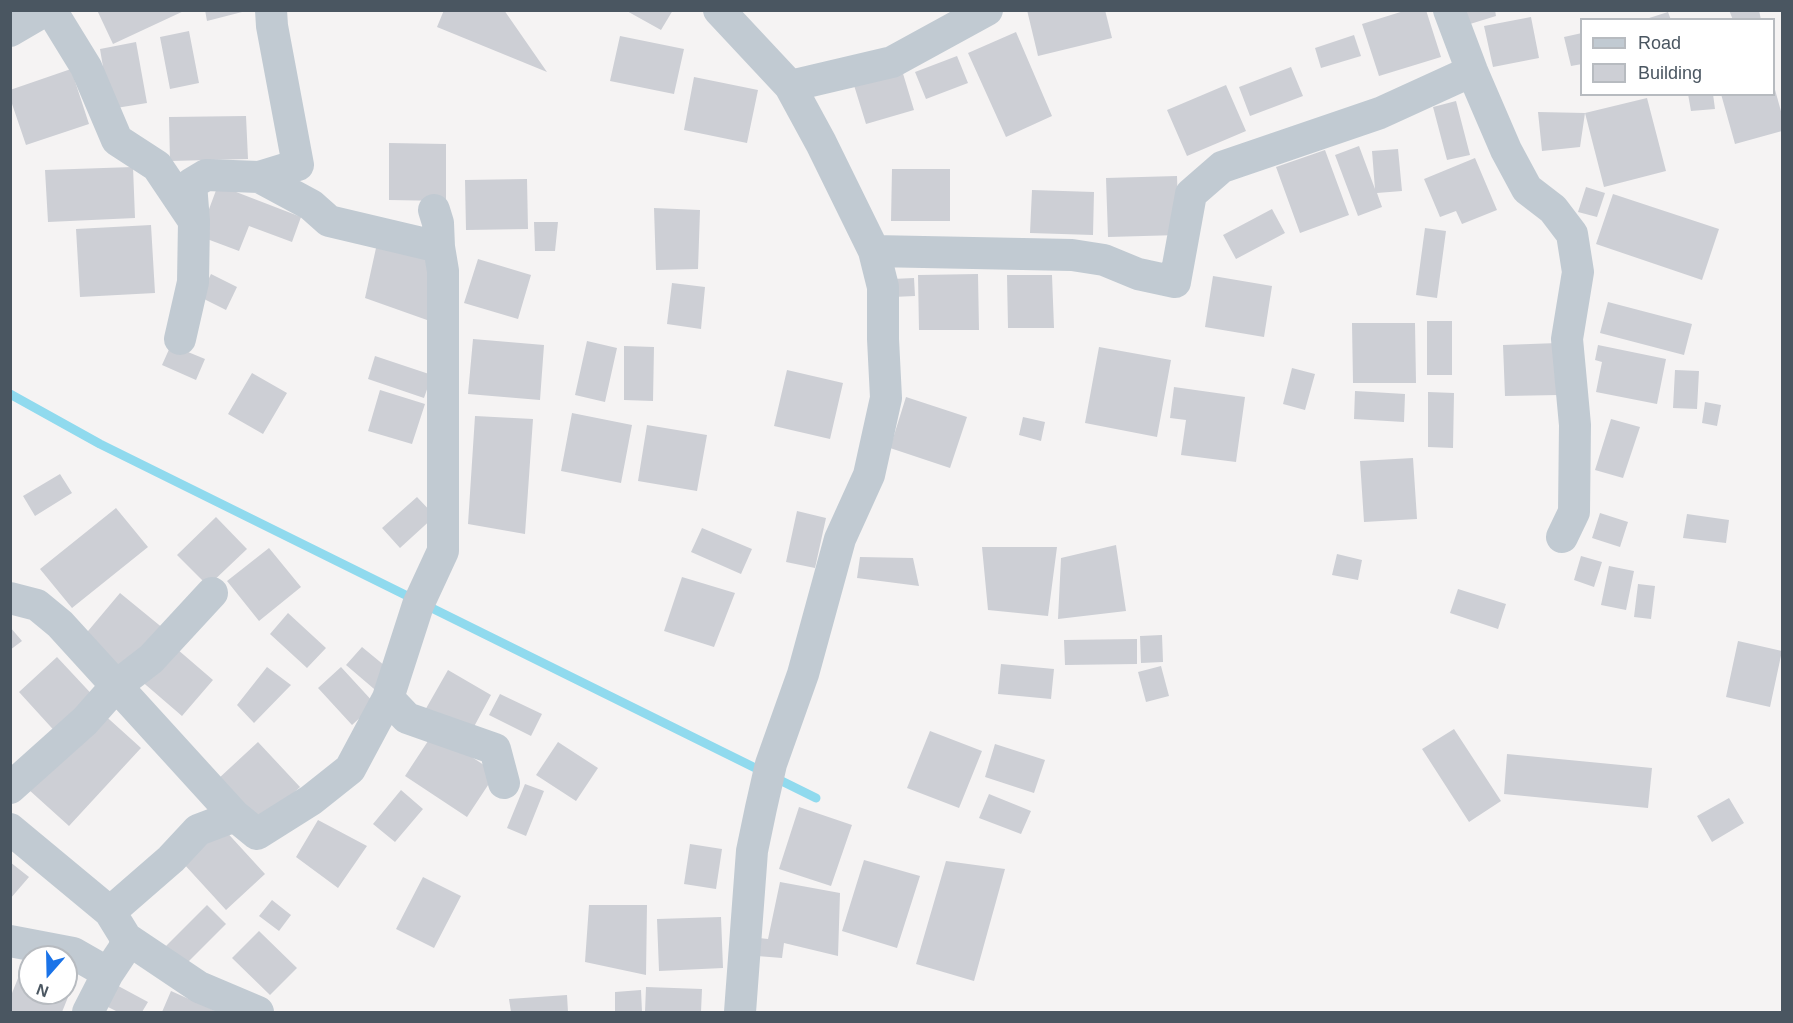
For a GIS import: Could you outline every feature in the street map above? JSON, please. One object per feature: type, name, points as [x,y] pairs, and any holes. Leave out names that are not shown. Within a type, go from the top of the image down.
[{"type":"street","points":[[10,31],[46,10]]},
{"type":"street","points":[[51,10],[86,67],[117,140],[157,166],[194,221]]},
{"type":"street","points":[[180,339],[193,282],[194,221],[191,184],[206,175],[259,177],[298,165],[272,26],[272,10]]},
{"type":"street","points":[[719,10],[790,86],[874,251],[882,287],[886,398],[869,474],[840,538],[803,674],[771,764],[752,851],[740,1012]]},
{"type":"street","points":[[790,86],[892,62],[987,10]]},
{"type":"street","points":[[1449,10],[1506,150],[1527,189],[1553,209],[1572,234],[1578,272],[1566,339],[1575,425],[1574,513],[1562,537]]},
{"type":"street","points":[[874,251],[1072,255],[1104,260],[1138,274],[1175,282],[1191,194],[1222,168],[1380,113],[1472,71]]},
{"type":"street","points":[[259,177],[311,205],[329,221],[439,247]]},
{"type":"street","points":[[10,598],[37,604],[60,624],[235,816],[258,834],[311,800],[350,769],[388,698],[418,605],[443,551],[443,271],[439,231],[434,210]]},
{"type":"street","points":[[10,788],[85,721],[116,686],[151,659],[212,593]]},
{"type":"street","points":[[388,698],[407,718],[495,749],[504,783]]},
{"type":"street","points":[[118,925],[171,859],[198,830],[235,816]]},
{"type":"street","points":[[10,829],[118,925],[199,987],[258,1012]]},
{"type":"street","points":[[88,1012],[108,973],[124,950],[118,925]]},
{"type":"street","points":[[10,941],[74,953],[108,973]]},
{"type":"building","points":[[97,10],[186,10],[113,44]]},
{"type":"building","points":[[205,10],[245,10],[246,11],[207,21]]},
{"type":"building","points":[[444,10],[504,10],[547,72],[437,27]]},
{"type":"building","points":[[625,10],[673,10],[661,30]]},
{"type":"building","points":[[1027,10],[1105,10],[1112,38],[1038,56]]},
{"type":"building","points":[[1407,10],[1426,10],[1441,57],[1379,76],[1362,24]]},
{"type":"building","points":[[1465,10],[1495,10],[1496,16],[1470,24]]},
{"type":"building","points":[[1729,10],[1759,10],[1761,18],[1732,18]]},
{"type":"building","points":[[1668,12],[1670,18],[1649,18]]},
{"type":"building","points":[[1531,17],[1539,58],[1493,67],[1484,26]]},
{"type":"building","points":[[189,31],[199,83],[170,89],[160,37]]},
{"type":"building","points":[[1016,32],[1052,116],[1006,137],[968,53]]},
{"type":"building","points":[[1580,33],[1580,64],[1571,66],[1564,37]]},
{"type":"building","points":[[1354,35],[1361,56],[1321,68],[1315,48]]},
{"type":"building","points":[[620,36],[684,49],[674,94],[610,81]]},
{"type":"building","points":[[136,42],[147,103],[110,109],[100,49]]},
{"type":"building","points":[[957,56],[968,83],[926,99],[915,72]]},
{"type":"building","points":[[901,67],[914,110],[866,124],[853,82]]},
{"type":"building","points":[[1291,67],[1303,96],[1250,116],[1239,87]]},
{"type":"building","points":[[71,69],[89,124],[26,145],[10,98],[10,90]]},
{"type":"building","points":[[694,77],[758,90],[747,143],[684,130]]},
{"type":"building","points":[[1226,85],[1246,131],[1187,156],[1167,110]]},
{"type":"building","points":[[1775,90],[1782,115],[1782,131],[1735,144],[1722,96],[1775,96]]},
{"type":"building","points":[[1688,96],[1713,96],[1715,109],[1691,111]]},
{"type":"building","points":[[1647,98],[1666,171],[1604,187],[1585,113]]},
{"type":"building","points":[[1456,101],[1470,155],[1447,160],[1433,107]]},
{"type":"building","points":[[1538,112],[1585,113],[1580,147],[1542,151]]},
{"type":"building","points":[[246,116],[248,159],[170,161],[169,117]]},
{"type":"building","points":[[389,143],[446,144],[446,201],[389,200]]},
{"type":"building","points":[[1359,146],[1375,189],[1372,151],[1398,149],[1402,191],[1377,193],[1382,207],[1358,216],[1335,155]]},
{"type":"building","points":[[1325,150],[1349,215],[1300,233],[1276,167]]},
{"type":"building","points":[[1475,158],[1497,210],[1462,224],[1456,211],[1440,217],[1424,179]]},
{"type":"building","points":[[133,167],[135,218],[48,222],[45,170]]},
{"type":"building","points":[[892,169],[950,169],[950,221],[891,221]]},
{"type":"building","points":[[1177,176],[1179,235],[1108,237],[1106,178]]},
{"type":"building","points":[[527,179],[528,229],[466,230],[465,180]]},
{"type":"building","points":[[218,185],[301,217],[292,242],[249,226],[239,251],[199,236]]},
{"type":"building","points":[[1586,187],[1605,193],[1597,217],[1578,212]]},
{"type":"building","points":[[1032,190],[1094,192],[1093,235],[1030,233]]},
{"type":"building","points":[[1613,194],[1719,229],[1702,280],[1596,244]]},
{"type":"building","points":[[654,208],[700,210],[698,269],[656,270]]},
{"type":"building","points":[[1272,209],[1285,233],[1236,259],[1223,235]]},
{"type":"building","points":[[534,222],[558,222],[555,251],[535,251]]},
{"type":"building","points":[[151,225],[155,293],[80,297],[76,229]]},
{"type":"building","points":[[1425,228],[1446,231],[1437,298],[1416,295]]},
{"type":"building","points":[[378,239],[441,259],[427,320],[365,298]]},
{"type":"building","points":[[478,259],[531,275],[518,319],[464,303]]},
{"type":"building","points":[[211,274],[237,287],[226,310],[200,297]]},
{"type":"building","points":[[978,274],[979,330],[919,330],[918,275]]},
{"type":"building","points":[[1007,275],[1052,275],[1054,328],[1008,328]]},
{"type":"building","points":[[1213,276],[1272,286],[1264,337],[1205,327]]},
{"type":"building","points":[[914,278],[915,296],[893,297],[892,279]]},
{"type":"building","points":[[672,283],[705,287],[701,329],[667,324]]},
{"type":"building","points":[[1608,302],[1692,324],[1684,355],[1600,333]]},
{"type":"building","points":[[1427,321],[1452,321],[1452,375],[1427,375]]},
{"type":"building","points":[[1352,323],[1415,323],[1416,383],[1353,383]]},
{"type":"building","points":[[473,339],[544,345],[540,400],[468,394]]},
{"type":"building","points":[[587,341],[617,348],[605,402],[575,395]]},
{"type":"building","points":[[1558,343],[1559,395],[1505,396],[1503,345]]},
{"type":"building","points":[[171,345],[205,359],[196,380],[162,365]]},
{"type":"building","points":[[1598,345],[1666,359],[1657,404],[1596,392],[1602,362],[1595,360]]},
{"type":"building","points":[[624,346],[654,347],[653,401],[624,400]]},
{"type":"building","points":[[1099,347],[1171,360],[1157,437],[1085,423]]},
{"type":"building","points":[[375,356],[432,375],[424,398],[368,379]]},
{"type":"building","points":[[1292,368],[1315,374],[1305,410],[1283,404]]},
{"type":"building","points":[[787,370],[843,383],[830,439],[774,426]]},
{"type":"building","points":[[1675,370],[1699,371],[1697,409],[1673,408]]},
{"type":"building","points":[[252,373],[287,393],[263,434],[228,414]]},
{"type":"building","points":[[1174,387],[1245,397],[1236,462],[1181,455],[1186,420],[1170,418]]},
{"type":"building","points":[[380,390],[425,404],[412,444],[368,431]]},
{"type":"building","points":[[1355,391],[1405,394],[1404,422],[1354,419]]},
{"type":"building","points":[[1428,392],[1454,393],[1453,448],[1428,447]]},
{"type":"building","points":[[906,397],[967,417],[950,468],[890,448]]},
{"type":"building","points":[[1705,402],[1721,405],[1717,426],[1702,423]]},
{"type":"building","points":[[572,413],[632,425],[621,483],[561,471]]},
{"type":"building","points":[[475,416],[533,419],[525,534],[468,524]]},
{"type":"building","points":[[1023,417],[1045,422],[1041,441],[1019,435]]},
{"type":"building","points":[[1611,419],[1640,427],[1623,478],[1595,470]]},
{"type":"building","points":[[647,425],[707,435],[697,491],[638,481]]},
{"type":"building","points":[[1413,458],[1417,519],[1364,522],[1360,461]]},
{"type":"building","points":[[60,474],[72,493],[35,516],[23,496]]},
{"type":"building","points":[[417,497],[435,516],[400,548],[382,528]]},
{"type":"building","points":[[116,508],[148,547],[72,608],[40,569]]},
{"type":"building","points":[[797,511],[826,518],[815,568],[786,562]]},
{"type":"building","points":[[1600,513],[1628,522],[1620,547],[1592,538]]},
{"type":"building","points":[[1687,514],[1729,520],[1726,543],[1683,538]]},
{"type":"building","points":[[216,517],[247,549],[208,586],[177,555]]},
{"type":"building","points":[[702,528],[752,549],[741,574],[691,552]]},
{"type":"building","points":[[1116,545],[1126,611],[1058,619],[1061,558]]},
{"type":"building","points":[[982,547],[1057,547],[1048,616],[988,610]]},
{"type":"building","points":[[269,548],[301,587],[259,621],[227,581]]},
{"type":"building","points":[[1337,554],[1362,560],[1358,580],[1332,575]]},
{"type":"building","points":[[1581,556],[1602,562],[1594,587],[1574,580]]},
{"type":"building","points":[[860,557],[913,558],[919,586],[857,578]]},
{"type":"building","points":[[1609,566],[1634,571],[1626,610],[1601,605]]},
{"type":"building","points":[[682,577],[735,593],[714,647],[664,631]]},
{"type":"building","points":[[1638,584],[1655,586],[1651,619],[1634,617]]},
{"type":"building","points":[[1458,589],[1506,604],[1498,629],[1450,613]]},
{"type":"building","points":[[120,593],[164,629],[126,674],[83,637]]},
{"type":"building","points":[[288,613],[326,648],[307,668],[270,634]]},
{"type":"building","points":[[10,627],[22,641],[10,650]]},
{"type":"building","points":[[1162,635],[1163,662],[1141,663],[1140,636]]},
{"type":"building","points":[[1137,639],[1137,664],[1065,665],[1064,640]]},
{"type":"building","points":[[1738,641],[1782,651],[1770,707],[1726,697]]},
{"type":"building","points":[[170,643],[213,680],[182,716],[139,679]]},
{"type":"building","points":[[362,647],[396,675],[380,694],[346,665]]},
{"type":"building","points":[[57,657],[99,702],[60,737],[19,692]]},
{"type":"building","points":[[1001,664],[1054,669],[1051,699],[998,694]]},
{"type":"building","points":[[1161,666],[1169,696],[1146,702],[1138,672]]},
{"type":"building","points":[[267,667],[291,685],[254,723],[237,705]]},
{"type":"building","points":[[341,667],[375,704],[352,725],[318,688]]},
{"type":"building","points":[[448,670],[491,695],[469,736],[424,712]]},
{"type":"building","points":[[500,694],[542,714],[531,736],[489,715]]},
{"type":"building","points":[[100,711],[141,748],[69,826],[28,789]]},
{"type":"building","points":[[1454,729],[1501,801],[1469,822],[1422,749]]},
{"type":"building","points":[[930,731],[982,751],[959,808],[907,788]]},
{"type":"building","points":[[434,732],[496,773],[467,817],[405,776]]},
{"type":"building","points":[[258,742],[300,787],[260,824],[218,779]]},
{"type":"building","points":[[558,742],[598,768],[576,801],[536,775]]},
{"type":"building","points":[[995,744],[1045,760],[1034,793],[985,777]]},
{"type":"building","points":[[1507,754],[1652,768],[1648,808],[1504,794]]},
{"type":"building","points":[[525,784],[544,791],[526,836],[507,828]]},
{"type":"building","points":[[401,790],[423,809],[395,842],[373,824]]},
{"type":"building","points":[[989,794],[1031,811],[1021,834],[979,818]]},
{"type":"building","points":[[1729,798],[1744,823],[1712,842],[1697,816]]},
{"type":"building","points":[[799,807],[852,825],[831,886],[779,869]]},
{"type":"building","points":[[318,820],[367,846],[338,888],[296,857]]},
{"type":"building","points":[[222,827],[265,874],[226,910],[183,863]]},
{"type":"building","points":[[690,844],[722,849],[716,889],[684,884]]},
{"type":"building","points":[[864,860],[920,876],[897,948],[842,931]]},
{"type":"building","points":[[946,861],[1005,869],[974,981],[916,964]]},
{"type":"building","points":[[10,862],[29,877],[10,899]]},
{"type":"building","points":[[423,877],[461,896],[434,948],[396,929]]},
{"type":"building","points":[[780,882],[840,893],[838,956],[784,943],[782,958],[757,956],[759,938],[768,939]]},
{"type":"building","points":[[272,900],[291,915],[279,931],[259,916]]},
{"type":"building","points":[[207,905],[226,924],[185,965],[166,946]]},
{"type":"building","points":[[589,905],[647,905],[646,975],[585,962]]},
{"type":"building","points":[[721,917],[723,968],[659,971],[657,919]]},
{"type":"building","points":[[259,931],[297,968],[270,995],[232,958]]},
{"type":"building","points":[[18,978],[18,1005],[65,1005],[62,1012],[10,1012],[10,998]]},
{"type":"building","points":[[109,981],[148,1002],[142,1012],[118,1012],[98,1002]]},
{"type":"building","points":[[646,987],[702,989],[701,1012],[645,1012]]},
{"type":"building","points":[[641,990],[642,1012],[615,1012],[615,992]]},
{"type":"building","points":[[171,991],[218,1012],[162,1012]]},
{"type":"building","points":[[567,995],[568,1012],[511,1012],[509,999]]},
{"type":"waterway","points":[[10,394],[100,444],[816,798]]}]
